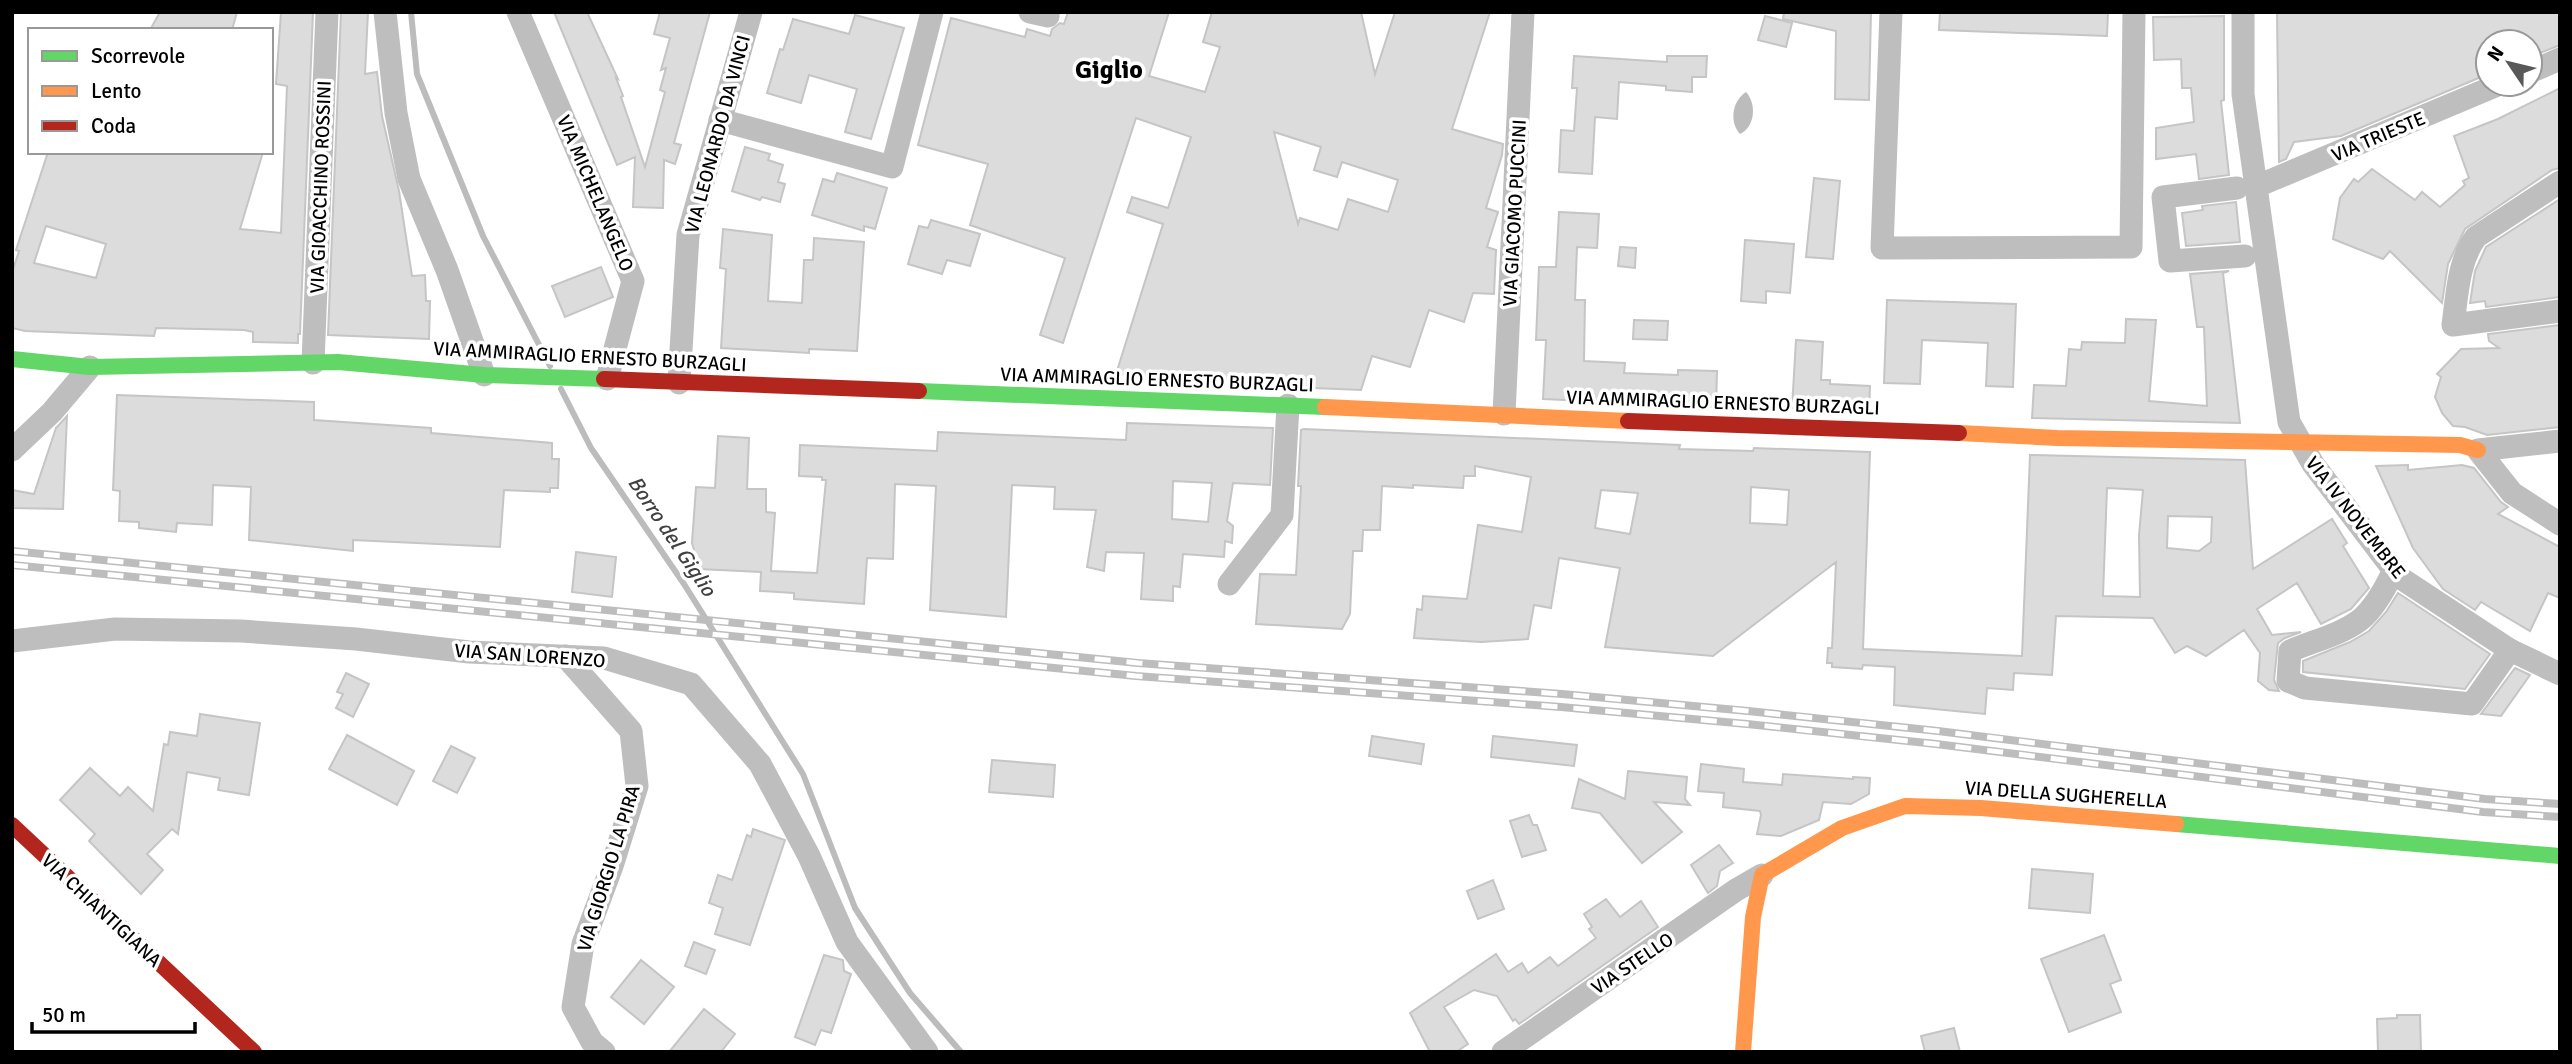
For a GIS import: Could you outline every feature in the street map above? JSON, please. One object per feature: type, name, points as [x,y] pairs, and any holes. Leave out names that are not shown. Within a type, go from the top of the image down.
[{"type":"street","name":"VIA GIOACCHINO ROSSINI","points":[[313,363],[327,12]]},
{"type":"street","points":[[386,12],[396,113],[409,179],[447,270],[484,375]]},
{"type":"street","name":"VIA MICHELANGELO","points":[[518,12],[633,281],[600,378]]},
{"type":"street","name":"VIA LEONARDO DA VINCI","points":[[679,383],[688,235],[751,12]]},
{"type":"street","points":[[720,120],[892,167],[932,12]]},
{"type":"street","points":[[1030,12],[1048,16],[1048,12]]},
{"type":"street","name":"VIA GIACOMO PUCCINI","points":[[1504,414],[1523,12]]},
{"type":"street","points":[[1891,12],[1882,248],[2131,247],[2134,12]]},
{"type":"street","name":"VIA IV NOVEMBRE","points":[[2243,12],[2246,187],[2289,422],[2300,443],[2394,570],[2410,585],[2510,650],[2560,674]]},
{"type":"street","name":"VIA TRIESTE","points":[[2245,256],[2170,261],[2163,197],[2246,187],[2474,95]]},
{"type":"street","points":[[2560,183],[2476,237],[2467,250],[2453,325],[2560,311]]},
{"type":"street","name":"VIA AMMIRAGLIO ERNESTO BURZAGLI","points":[[12,359],[90,367],[338,362],[484,375],[1289,405],[1701,425],[1874,428],[2057,438],[2460,445],[2478,450]]},
{"type":"street","points":[[12,450],[52,412],[90,367]]},
{"type":"street","points":[[1229,584],[1282,515],[1289,405]]},
{"type":"street","points":[[2478,450],[2560,441]]},
{"type":"street","points":[[2478,450],[2512,493],[2560,524]]},
{"type":"street","points":[[2394,570],[2384,591],[2362,619],[2339,632],[2290,651],[2288,681],[2305,688],[2472,704],[2510,650]]},
{"type":"street","name":"VIA SAN LORENZO","points":[[12,641],[115,629],[241,631],[356,639],[469,652],[604,658],[691,684],[760,764],[809,856],[847,942],[927,1052]]},
{"type":"street","name":"VIA GIORGIO LA PIRA","points":[[565,656],[631,731],[637,786],[612,866],[583,944],[573,1007],[592,1042],[604,1052]]},
{"type":"street","name":"VIA DELLA SUGHERELLA","points":[[1762,876],[1842,828],[1905,806],[1981,808],[2560,856]]},
{"type":"street","name":"VIA CHIANTIGIANA","points":[[12,825],[254,1052]]},
{"type":"street","points":[[1743,1052],[1753,917],[1762,876]]},
{"type":"street","name":"VIA STELLO","points":[[1503,1052],[1736,890],[1762,876]]},
{"type":"shaded area","points":[[1746,92],[1752,103],[1753,115],[1749,126],[1740,134],[1733,118],[1735,106]]},
{"type":"building","points":[[160,12],[237,12],[233,28],[151,28]]},
{"type":"building","points":[[281,12],[313,12],[298,343],[253,342],[253,332],[244,330],[156,328],[154,336],[25,331],[12,328],[12,273],[19,251],[16,250],[47,154],[262,154],[240,229],[281,233],[287,86],[276,84]],"holes":[[[46,226],[106,244],[96,278],[34,263]]]},
{"type":"building","points":[[341,12],[368,12],[365,74],[377,72],[382,116],[399,191],[412,276],[425,275],[426,301],[430,301],[429,339],[328,335]]},
{"type":"building","points":[[554,12],[587,12],[618,79],[616,78],[623,96],[621,97],[645,167],[665,92],[660,90],[666,68],[661,70],[670,38],[654,34],[660,12],[710,12],[674,143],[681,145],[675,164],[664,160],[663,208],[633,207],[635,157],[617,165]]},
{"type":"building","points":[[1068,12],[1169,12],[1149,76],[1205,92],[1220,47],[1203,42],[1212,12],[1361,12],[1375,74],[1395,12],[1490,12],[1452,129],[1503,144],[1486,208],[1498,212],[1487,247],[1496,250],[1494,294],[1473,293],[1464,322],[1429,310],[1410,367],[1372,356],[1361,390],[1236,385],[1238,380],[1116,374],[1163,224],[1127,212],[1132,197],[1168,208],[1191,137],[1136,118],[1063,343],[1040,335],[1065,258],[970,225],[988,164],[918,145],[951,18],[1025,37],[1027,29],[1050,36],[1052,29],[1060,23],[1064,24]],"holes":[[[1274,132],[1321,147],[1314,170],[1337,177],[1342,162],[1398,180],[1388,212],[1348,199],[1338,230],[1300,218],[1298,224]]]},
{"type":"building","points":[[1784,12],[1871,12],[1869,100],[1835,99],[1836,31],[1783,19]]},
{"type":"building","points":[[1940,12],[2108,12],[2107,36],[1939,30]]},
{"type":"building","points":[[2277,12],[2560,12],[2560,45],[2544,51],[2544,28],[2474,28],[2474,80],[2341,136],[2294,142],[2286,159],[2279,162]]},
{"type":"building","points":[[855,15],[904,28],[871,139],[845,132],[857,89],[809,75],[801,103],[767,93],[780,49],[783,50],[793,19],[849,34]]},
{"type":"building","points":[[1765,16],[1792,23],[1786,47],[1758,40]]},
{"type":"building","points":[[2224,16],[2224,100],[2221,101],[2229,175],[2199,179],[2196,154],[2156,159],[2156,128],[2194,122],[2191,88],[2182,88],[2181,59],[2154,60],[2153,17]]},
{"type":"building","points":[[1574,56],[1667,62],[1667,56],[1707,56],[1706,77],[1692,77],[1692,92],[1666,90],[1666,86],[1619,82],[1617,119],[1595,117],[1592,174],[1559,172],[1561,130],[1574,131],[1577,88],[1572,88]]},
{"type":"building","points":[[2560,88],[2560,168],[2552,170],[2465,229],[2448,264],[2442,303],[2390,251],[2383,259],[2333,239],[2340,198],[2354,179],[2358,182],[2372,169],[2415,200],[2422,192],[2440,207],[2465,185],[2463,181],[2469,178],[2454,136],[2498,119]]},
{"type":"building","points":[[745,147],[770,154],[768,160],[783,165],[778,182],[785,184],[780,202],[762,197],[760,200],[732,191]]},
{"type":"building","points":[[837,173],[887,188],[875,229],[864,226],[864,231],[812,215],[823,179],[834,182]]},
{"type":"building","points":[[1814,178],[1840,181],[1833,259],[1806,257]]},
{"type":"building","points":[[2560,199],[2560,297],[2486,307],[2485,301],[2470,303],[2475,271],[2486,247]]},
{"type":"building","points":[[2236,202],[2240,242],[2186,246],[2182,213],[2203,210],[2202,206]]},
{"type":"building","points":[[1559,212],[1599,214],[1597,248],[1577,247],[1575,300],[1585,300],[1584,361],[1625,363],[1624,373],[1678,375],[1678,370],[1717,371],[1716,407],[1543,399],[1546,340],[1536,340],[1539,267],[1556,267]]},
{"type":"building","points":[[931,220],[980,234],[970,266],[947,260],[942,274],[908,264],[919,226],[928,228]]},
{"type":"building","points":[[723,229],[772,235],[768,301],[802,303],[804,260],[813,260],[814,238],[864,242],[857,351],[809,349],[809,353],[721,348],[726,269],[720,268]]},
{"type":"building","points":[[1745,240],[1794,244],[1790,293],[1766,291],[1766,303],[1741,301]]},
{"type":"building","points":[[1620,247],[1636,248],[1635,268],[1618,266]]},
{"type":"building","points":[[601,267],[613,297],[565,317],[552,286]]},
{"type":"building","points":[[2229,271],[2223,273],[2240,423],[2032,418],[2034,385],[2066,386],[2069,349],[2081,350],[2082,342],[2125,343],[2126,319],[2156,320],[2149,401],[2207,406],[2204,327],[2197,327],[2190,274]]},
{"type":"building","points":[[1887,300],[2016,304],[2013,387],[1986,386],[1988,343],[1922,340],[1920,384],[1884,383]]},
{"type":"building","points":[[1634,320],[1668,321],[1667,340],[1633,339]]},
{"type":"building","points":[[2560,325],[2560,427],[2487,435],[2465,427],[2453,426],[2442,413],[2435,397],[2441,377],[2437,374],[2461,349],[2499,348],[2489,341],[2488,334]]},
{"type":"building","points":[[1796,340],[1823,342],[1821,380],[1830,380],[1830,384],[1870,386],[1869,410],[1792,408]]},
{"type":"building","points":[[117,395],[314,402],[314,420],[431,428],[431,433],[552,443],[552,459],[559,459],[558,488],[550,488],[550,492],[504,490],[500,547],[353,540],[353,551],[249,540],[251,487],[213,485],[212,525],[177,523],[176,532],[139,528],[139,522],[119,521],[120,491],[113,490]]},
{"type":"building","points":[[67,416],[63,509],[12,508],[12,490],[34,494],[56,428]]},
{"type":"building","points":[[1127,423],[1273,428],[1270,485],[1233,483],[1227,521],[1233,526],[1232,543],[1225,541],[1224,557],[1183,554],[1180,587],[1173,586],[1173,601],[1141,599],[1144,553],[1106,552],[1104,571],[1087,567],[1096,510],[1054,509],[1055,487],[1012,485],[1006,617],[930,610],[936,486],[895,484],[893,559],[867,558],[864,604],[794,599],[794,593],[760,591],[761,572],[699,569],[692,543],[696,487],[715,488],[718,436],[749,438],[747,489],[766,489],[766,512],[775,513],[771,571],[817,573],[826,480],[822,480],[822,477],[799,476],[800,445],[937,451],[938,432],[1126,440]],"holes":[[[1173,481],[1212,483],[1208,522],[1172,519]]]},
{"type":"building","points":[[1301,430],[1680,445],[1679,449],[1753,451],[1754,448],[1870,452],[1863,649],[2022,656],[2030,455],[2245,460],[2253,569],[2332,519],[2347,543],[2343,546],[2369,588],[2351,609],[2321,624],[2297,583],[2257,609],[2272,635],[2301,632],[2278,643],[2274,680],[2279,691],[2269,690],[2258,681],[2260,653],[2244,630],[2206,656],[2187,646],[2175,653],[2153,618],[2056,616],[2052,675],[2014,673],[2013,690],[1987,688],[1985,714],[1894,705],[1895,667],[1863,665],[1862,669],[1832,667],[1832,663],[1827,663],[1828,648],[1832,648],[1836,562],[1713,656],[1605,647],[1620,568],[1559,558],[1551,608],[1534,605],[1528,639],[1481,642],[1414,638],[1417,609],[1422,610],[1423,596],[1467,599],[1478,525],[1522,532],[1531,477],[1475,466],[1475,476],[1464,476],[1463,488],[1382,486],[1380,530],[1363,530],[1362,551],[1353,551],[1350,614],[1342,629],[1256,624],[1260,574],[1296,575]],"holes":[[[1751,487],[1789,490],[1787,525],[1750,523]],[[2107,488],[2143,490],[2139,535],[2140,597],[2103,596]],[[1601,490],[1638,493],[1630,534],[1595,528]],[[2168,516],[2212,517],[2211,542],[2199,551],[2167,548]]]},
{"type":"building","points":[[2408,465],[2408,470],[2462,465],[2474,468],[2508,507],[2498,514],[2560,547],[2560,598],[2548,593],[2530,631],[2481,602],[2475,610],[2443,589],[2413,548],[2376,466]]},
{"type":"building","points":[[576,552],[616,557],[612,597],[572,592]]},
{"type":"building","points":[[2398,593],[2490,654],[2465,689],[2303,672],[2303,661],[2350,642],[2369,631]]},
{"type":"building","points":[[2515,668],[2530,675],[2501,716],[2481,714]]},
{"type":"building","points":[[346,673],[369,684],[353,717],[336,708],[343,694],[337,692]]},
{"type":"building","points":[[200,714],[260,723],[249,795],[218,790],[220,778],[187,772],[178,834],[172,829],[147,854],[163,870],[141,894],[89,841],[95,834],[60,800],[90,768],[120,796],[128,787],[153,811],[164,744],[168,745],[170,732],[197,736]]},
{"type":"building","points":[[347,735],[414,771],[397,805],[329,769]]},
{"type":"building","points":[[1372,736],[1424,744],[1421,764],[1369,756]]},
{"type":"building","points":[[1493,736],[1577,745],[1574,766],[1491,757]]},
{"type":"building","points":[[451,746],[475,758],[457,793],[433,781]]},
{"type":"building","points":[[992,760],[1055,765],[1053,797],[989,792]]},
{"type":"building","points":[[1701,764],[1744,769],[1743,782],[1782,785],[1783,774],[1870,778],[1869,794],[1851,804],[1823,802],[1819,820],[1781,836],[1757,834],[1760,811],[1723,807],[1724,793],[1698,791]]},
{"type":"building","points":[[1628,771],[1687,777],[1685,799],[1690,805],[1654,802],[1682,832],[1642,863],[1600,813],[1572,808],[1579,779],[1625,799]]},
{"type":"building","points":[[1529,815],[1533,825],[1537,825],[1546,850],[1522,857],[1510,821]]},
{"type":"building","points":[[753,829],[785,840],[750,945],[715,934],[723,908],[709,903],[718,875],[732,880],[747,835],[751,837]]},
{"type":"building","points":[[1719,845],[1733,863],[1720,871],[1717,886],[1708,893],[1691,865]]},
{"type":"building","points":[[2032,869],[2093,874],[2090,913],[2029,908]]},
{"type":"building","points":[[1493,880],[1504,909],[1478,919],[1467,891]]},
{"type":"building","points":[[1606,899],[1620,917],[1641,901],[1658,927],[1519,1024],[1515,1019],[1513,1021],[1497,996],[1474,990],[1444,1007],[1468,1044],[1456,1052],[1430,1052],[1410,1013],[1496,954],[1508,972],[1522,963],[1528,973],[1550,957],[1558,966],[1596,938],[1589,929],[1592,927],[1584,914]]},
{"type":"building","points":[[2104,935],[2121,980],[2110,984],[2121,1012],[2069,1032],[2041,959]]},
{"type":"building","points":[[694,942],[715,950],[706,974],[685,966]]},
{"type":"building","points":[[824,955],[843,960],[844,971],[851,974],[831,1033],[821,1030],[815,1045],[795,1037]]},
{"type":"building","points":[[641,960],[674,987],[644,1024],[611,997]]},
{"type":"building","points":[[704,1009],[735,1034],[721,1052],[669,1052]]},
{"type":"building","points":[[2397,1015],[2420,1015],[2421,1052],[2378,1052],[2377,1019],[2397,1018]]},
{"type":"building","points":[[1954,1028],[1960,1052],[1925,1052],[1921,1036]]},
{"type":"waterway","name":"Borro del Giglio","points":[[411,12],[417,74],[483,236],[550,366]]},
{"type":"waterway","name":"Borro del Giglio","points":[[561,389],[591,448],[684,584],[803,774],[855,908],[910,993],[961,1052]]},
{"type":"railway","points":[[12,551],[1138,663],[1562,694],[1748,711],[1938,731],[2485,799],[2560,804]]},
{"type":"railway","points":[[12,565],[1136,676],[1561,707],[1747,724],[1936,744],[2483,812],[2560,817]]},
{"type":"traffic: fast","points":[[12,359],[90,367],[338,362],[484,375],[604,379]]},
{"type":"traffic: fast","points":[[919,391],[1325,407]]},
{"type":"traffic: fast","points":[[2176,824],[2560,856]]},
{"type":"traffic: slow","points":[[1325,407],[1628,421]]},
{"type":"traffic: slow","points":[[1959,433],[2057,438],[2460,445],[2478,450]]},
{"type":"traffic: slow","points":[[1743,1052],[1753,917],[1762,875],[1842,828],[1905,806],[1981,808],[2176,824]]},
{"type":"traffic: jam","points":[[604,379],[919,391]]},
{"type":"traffic: jam","points":[[1628,421],[1959,433]]},
{"type":"traffic: jam","points":[[12,825],[254,1052]]},
{"type":"district","name":"Giglio","points":[[1109,69]]}]
